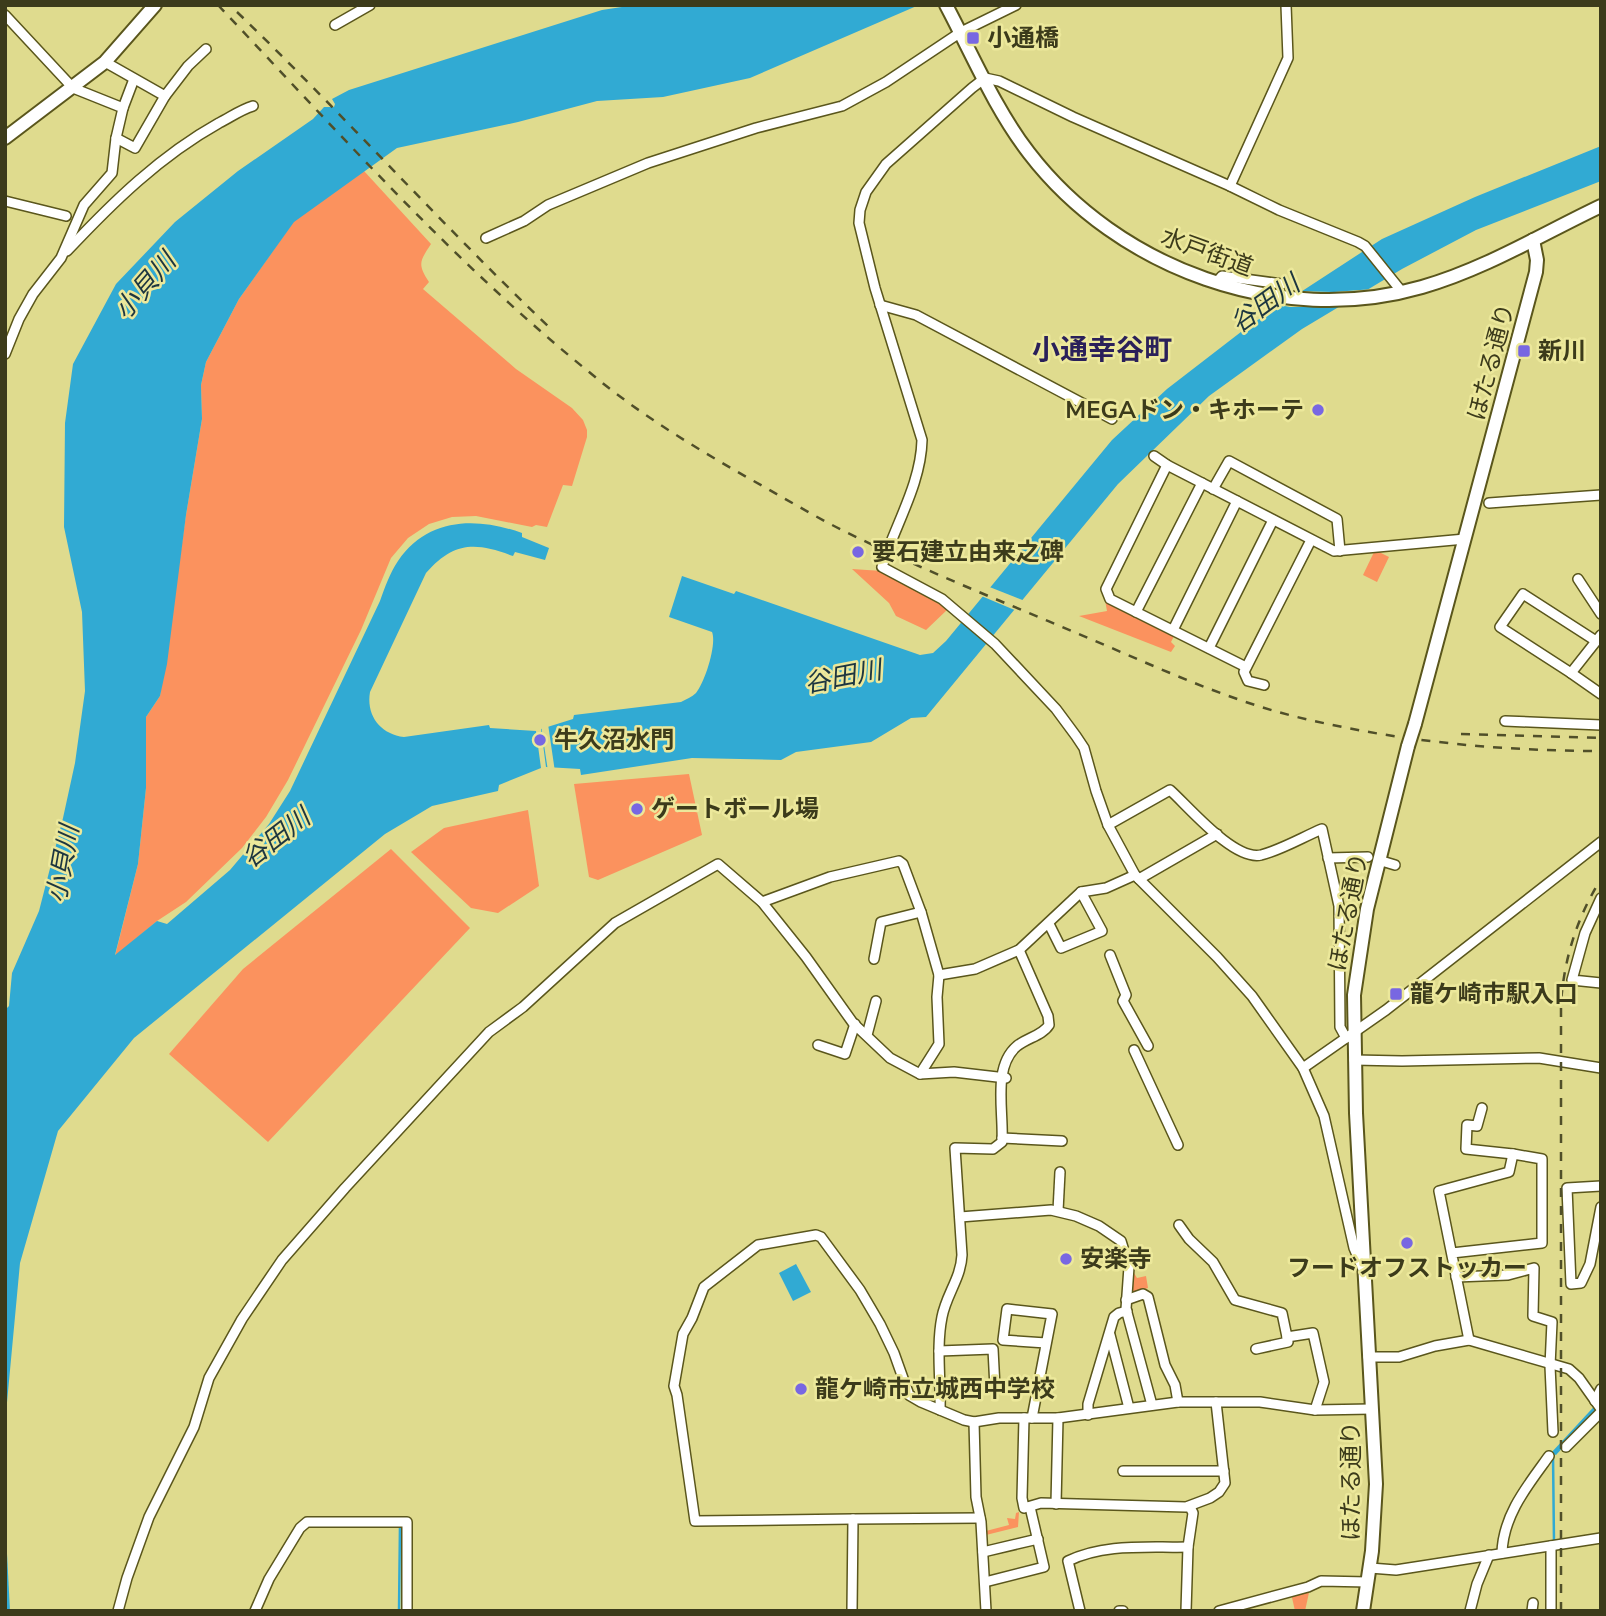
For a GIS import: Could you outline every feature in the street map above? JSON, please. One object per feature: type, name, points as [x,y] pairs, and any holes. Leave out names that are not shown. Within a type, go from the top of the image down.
[{"type":"main road","points":[[5,138],[105,62],[155,5]]},
{"type":"main road","name":"水戸街道","points":[[947,8],[1015,134],[1045,173],[1072,200],[1141,250],[1216,283],[1299,299],[1370,297],[1402,292],[1457,275],[1601,206]]},
{"type":"main road","name":"ほたる通り","points":[[1363,1611],[1370,1568],[1376,1484],[1354,1060],[1350,1036],[1355,982],[1367,909],[1408,746],[1536,272],[1537,260],[1533,240]]},
{"type":"street","points":[[335,25],[370,5]]},
{"type":"street","points":[[486,238],[524,221],[548,205],[648,163],[696,146],[842,106],[886,82],[961,32],[1016,5]]},
{"type":"street","points":[[1230,186],[1288,58],[1286,5]]},
{"type":"street","points":[[5,15],[73,88],[123,108]]},
{"type":"street","points":[[116,138],[135,148],[165,96],[188,66],[206,49]]},
{"type":"street","points":[[105,62],[165,96]]},
{"type":"street","points":[[1364,1271],[1354,1248],[1324,1116],[1303,1068],[1252,996],[1137,877],[1108,825],[1084,748],[1056,709],[996,644],[942,599],[882,567],[915,481],[922,440],[880,305],[859,223],[860,210],[866,191],[886,164],[985,78],[1006,84],[1279,210],[1366,246],[1402,292]]},
{"type":"street","points":[[61,258],[84,205],[112,173],[123,108],[134,79]]},
{"type":"street","points":[[5,354],[19,319],[33,294],[61,258],[104,211],[189,140],[241,109],[253,106]]},
{"type":"street","points":[[5,201],[66,216]]},
{"type":"street","points":[[1216,283],[1222,276],[1283,285]]},
{"type":"street","points":[[880,305],[916,315],[1112,419]]},
{"type":"street","points":[[1154,456],[1329,549],[1340,551],[1465,539]]},
{"type":"street","points":[[1213,489],[1229,461],[1337,519],[1340,551]]},
{"type":"street","points":[[1167,465],[1106,589],[1110,599],[1246,667]]},
{"type":"street","points":[[1136,612],[1202,483]]},
{"type":"street","points":[[1489,503],[1601,495]]},
{"type":"street","points":[[1173,630],[1237,501]]},
{"type":"street","points":[[1209,648],[1273,520]]},
{"type":"street","points":[[1264,685],[1248,681],[1244,672],[1311,540]]},
{"type":"street","points":[[1578,579],[1601,614]]},
{"type":"street","points":[[1571,673],[1598,638],[1523,594],[1500,627],[1601,694]]},
{"type":"street","points":[[1505,721],[1601,726]]},
{"type":"street","points":[[1108,825],[1170,790],[1217,834],[1245,854],[1260,855],[1322,828],[1339,906],[1340,1027],[1350,1036]]},
{"type":"street","points":[[939,975],[975,969],[1019,950],[1081,892],[1106,888],[1137,877],[1217,834]]},
{"type":"street","points":[[1303,1068],[1350,1036],[1601,842]]},
{"type":"street","points":[[1328,858],[1368,857]]},
{"type":"street","points":[[762,902],[830,877],[899,860],[903,864],[921,912],[939,975],[939,1044],[920,1074]]},
{"type":"street","points":[[118,1611],[127,1577],[149,1517],[194,1427],[209,1378],[242,1319],[282,1261],[345,1188],[489,1032],[523,1007],[615,923],[719,864],[762,902],[855,1024],[890,1058],[920,1074],[954,1072],[1003,1078]]},
{"type":"street","points":[[1049,924],[1061,948],[1102,930],[1081,892]]},
{"type":"street","points":[[1601,898],[1585,933],[1572,980],[1601,983]]},
{"type":"street","points":[[874,959],[881,922],[921,912]]},
{"type":"street","points":[[940,1410],[939,1351],[943,1314],[961,1272],[962,1255],[954,1148],[993,1149],[1002,1142],[1003,1078],[1010,1053],[1031,1037],[1046,1030],[1049,1024],[1019,950]]},
{"type":"street","points":[[1110,955],[1126,995],[1123,1001],[1148,1046]]},
{"type":"street","points":[[867,1035],[876,1001]]},
{"type":"street","points":[[818,1045],[845,1054],[855,1024]]},
{"type":"street","points":[[1134,1050],[1178,1145]]},
{"type":"street","points":[[1354,1060],[1402,1062],[1539,1058],[1601,1068]]},
{"type":"street","points":[[1451,1253],[1542,1243],[1542,1159],[1466,1149],[1467,1125],[1476,1126],[1482,1108]]},
{"type":"street","points":[[1002,1138],[1062,1141]]},
{"type":"street","points":[[1469,1340],[1439,1191],[1510,1172],[1513,1154]]},
{"type":"street","points":[[1058,1211],[1060,1172]]},
{"type":"street","points":[[1601,1186],[1567,1188],[1571,1284],[1581,1283],[1590,1264],[1601,1207]]},
{"type":"street","points":[[960,1217],[1058,1211],[1099,1226],[1121,1241],[1129,1267],[1126,1311],[1152,1405]]},
{"type":"street","points":[[1179,1225],[1189,1239],[1213,1262],[1235,1300],[1282,1313],[1288,1342],[1256,1349]]},
{"type":"street","points":[[980,1518],[695,1521],[674,1386],[683,1334],[704,1286],[758,1245],[818,1235],[860,1290],[880,1324],[909,1395],[974,1422],[999,1418],[1058,1418],[1178,1402],[1261,1402],[1315,1409],[1372,1409]]},
{"type":"street","points":[[1456,1277],[1508,1275],[1534,1268],[1532,1316],[1552,1322],[1550,1366],[1553,1432]]},
{"type":"street","points":[[1126,1300],[1143,1294],[1148,1297],[1165,1365],[1175,1385],[1178,1402]]},
{"type":"street","points":[[1046,1343],[1003,1340],[1007,1309],[1052,1314],[1038,1387],[1028,1418],[1024,1508],[1041,1503],[1190,1507],[1210,1498],[1223,1488],[1225,1483],[1216,1402]]},
{"type":"street","points":[[1088,1415],[1088,1404],[1109,1333],[1116,1314],[1126,1311]]},
{"type":"street","points":[[1109,1333],[1129,1408]]},
{"type":"street","points":[[1287,1337],[1313,1333],[1324,1381],[1315,1409]]},
{"type":"street","points":[[1368,1357],[1399,1357],[1434,1346],[1469,1340],[1572,1371],[1599,1407]]},
{"type":"street","points":[[939,1351],[993,1349],[995,1388]]},
{"type":"street","points":[[965,1388],[1038,1387]]},
{"type":"street","points":[[1566,1447],[1599,1407],[1601,1389]]},
{"type":"street","points":[[1056,1504],[1058,1418]]},
{"type":"street","points":[[974,1422],[976,1497],[983,1552],[986,1611]]},
{"type":"street","points":[[1502,1553],[1509,1518],[1523,1491],[1549,1456]]},
{"type":"street","points":[[1123,1471],[1224,1471]]},
{"type":"street","points":[[985,1582],[1044,1567],[1030,1507]]},
{"type":"street","points":[[1186,1611],[1188,1547],[1193,1513],[1190,1507]]},
{"type":"street","points":[[852,1611],[853,1519]]},
{"type":"street","points":[[255,1611],[269,1579],[300,1528],[307,1522],[407,1522],[407,1611]]},
{"type":"street","points":[[1370,1568],[1396,1570],[1601,1538]]},
{"type":"street","points":[[983,1552],[1038,1539]]},
{"type":"street","points":[[1551,1611],[1553,1545]]},
{"type":"street","points":[[1080,1611],[1068,1561],[1087,1552],[1105,1548],[1188,1547]]},
{"type":"street","points":[[1469,1611],[1489,1555]]},
{"type":"street","points":[[1219,1611],[1321,1581],[1368,1582]]},
{"type":"shaded area","points":[[364,171],[431,244],[421,263],[429,282],[423,289],[516,369],[572,408],[583,420],[587,437],[572,486],[563,485],[547,527],[532,527],[476,516],[452,517],[429,524],[408,538],[391,558],[361,630],[288,780],[266,817],[242,848],[186,902],[157,921],[115,956],[138,864],[146,788],[146,717],[160,696],[202,419],[201,385],[206,362],[239,299],[294,221]]},
{"type":"shaded area","points":[[1375,550],[1389,557],[1377,582],[1363,575]]},
{"type":"shaded area","points":[[852,569],[882,571],[948,609],[926,630],[896,616],[889,603]]},
{"type":"shaded area","points":[[1105,600],[1174,636],[1171,642],[1175,646],[1171,652],[1079,616],[1107,611]]},
{"type":"shaded area","name":"ゲートボール場","points":[[689,774],[702,835],[598,880],[589,877],[574,784]]},
{"type":"shaded area","points":[[528,810],[539,886],[498,913],[471,908],[411,852],[444,828]]},
{"type":"shaded area","points":[[391,849],[470,928],[268,1142],[169,1054],[243,969]]},
{"type":"shaded area","points":[[1134,1273],[1137,1278],[1146,1276],[1148,1288],[1132,1293],[1129,1290]]},
{"type":"shaded area","points":[[1019,1512],[1018,1527],[986,1535],[986,1531],[1009,1525],[1007,1518],[1015,1519],[1016,1513]]},
{"type":"shaded area","points":[[1310,1588],[1305,1611],[1295,1611],[1291,1593]]},
{"type":"water","points":[[635,5],[919,5],[750,78],[663,97],[597,101],[518,122],[397,148],[294,222],[239,299],[206,362],[201,385],[202,419],[186,515],[167,664],[160,696],[146,717],[146,788],[138,864],[115,955],[157,921],[167,924],[230,870],[269,824],[290,791],[395,566],[410,547],[439,529],[454,524],[488,524],[522,533],[522,537],[549,548],[545,560],[515,552],[513,556],[488,548],[466,547],[446,555],[436,563],[426,573],[370,692],[373,716],[382,728],[404,737],[489,725],[490,728],[536,731],[541,768],[499,785],[498,791],[432,806],[385,834],[134,1038],[58,1131],[20,1263],[5,1424],[5,1010],[9,1006],[12,973],[39,911],[63,818],[75,763],[85,691],[82,612],[64,527],[65,423],[73,364],[116,284],[175,222],[238,171],[313,119],[324,107],[334,107],[332,99],[349,90],[602,10]]},
{"type":"water","name":"谷田川","points":[[1601,146],[1601,181],[1476,230],[1402,269],[1302,329],[1209,396],[1118,484],[926,717],[911,718],[871,742],[796,752],[781,760],[692,758],[581,775],[580,769],[546,767],[541,729],[573,719],[574,715],[681,702],[696,693],[709,663],[713,638],[712,632],[669,617],[682,576],[734,594],[736,591],[920,655],[933,653],[946,641],[1112,440],[1167,389],[1250,325],[1382,239],[1475,197]]},
{"type":"water","points":[[796,1264],[811,1292],[793,1301],[779,1273]]},
{"type":"water","points":[[1601,1399],[1601,1406],[1556,1455],[1551,1453]]},
{"type":"water","points":[[5,1515],[10,1611],[5,1611]]},
{"type":"pier","points":[[1373,289],[1345,307],[1290,307],[1274,304],[1295,291]]},
{"type":"pier","points":[[987,586],[1025,601],[1017,611],[979,595]]},
{"type":"pier","points":[[548,724],[555,772],[548,771],[541,725]]},
{"type":"waterway","points":[[1553,1454],[1554,1542]]},
{"type":"waterway","points":[[399,1611],[400,1525]]},
{"type":"railway","points":[[218,5],[400,197],[494,290],[543,334],[612,391],[650,418],[825,521],[924,568],[1161,669],[1220,693],[1279,712],[1346,728],[1418,739],[1491,747],[1601,751]]},
{"type":"railway","points":[[237,12],[550,328]]},
{"type":"railway","points":[[1461,734],[1601,738]]},
{"type":"railway","points":[[1561,1611],[1561,1003],[1565,970],[1573,939],[1585,908],[1601,879]]},
{"type":"place","name":"小通橋","points":[[973,38]]},
{"type":"place","name":"新川","points":[[1524,351]]},
{"type":"place","name":"MEGAドン・キホーテ","points":[[1318,410]]},
{"type":"place","name":"要石建立由来之碑","points":[[858,552]]},
{"type":"place","name":"牛久沼水門","points":[[540,740]]},
{"type":"place","name":"ゲートボール場","points":[[637,809]]},
{"type":"place","name":"龍ケ崎市駅入口","points":[[1396,994]]},
{"type":"place","name":"フードオフストッカー","points":[[1407,1243]]},
{"type":"place","name":"安楽寺","points":[[1066,1259]]},
{"type":"place","name":"龍ケ崎市立城西中学校","points":[[801,1389]]},
{"type":"district","name":"小通幸谷町","points":[[1102,350]]},
{"type":"water label","name":"小貝川","points":[[145,286]]},
{"type":"water label","name":"小貝川","points":[[63,864]]}]
